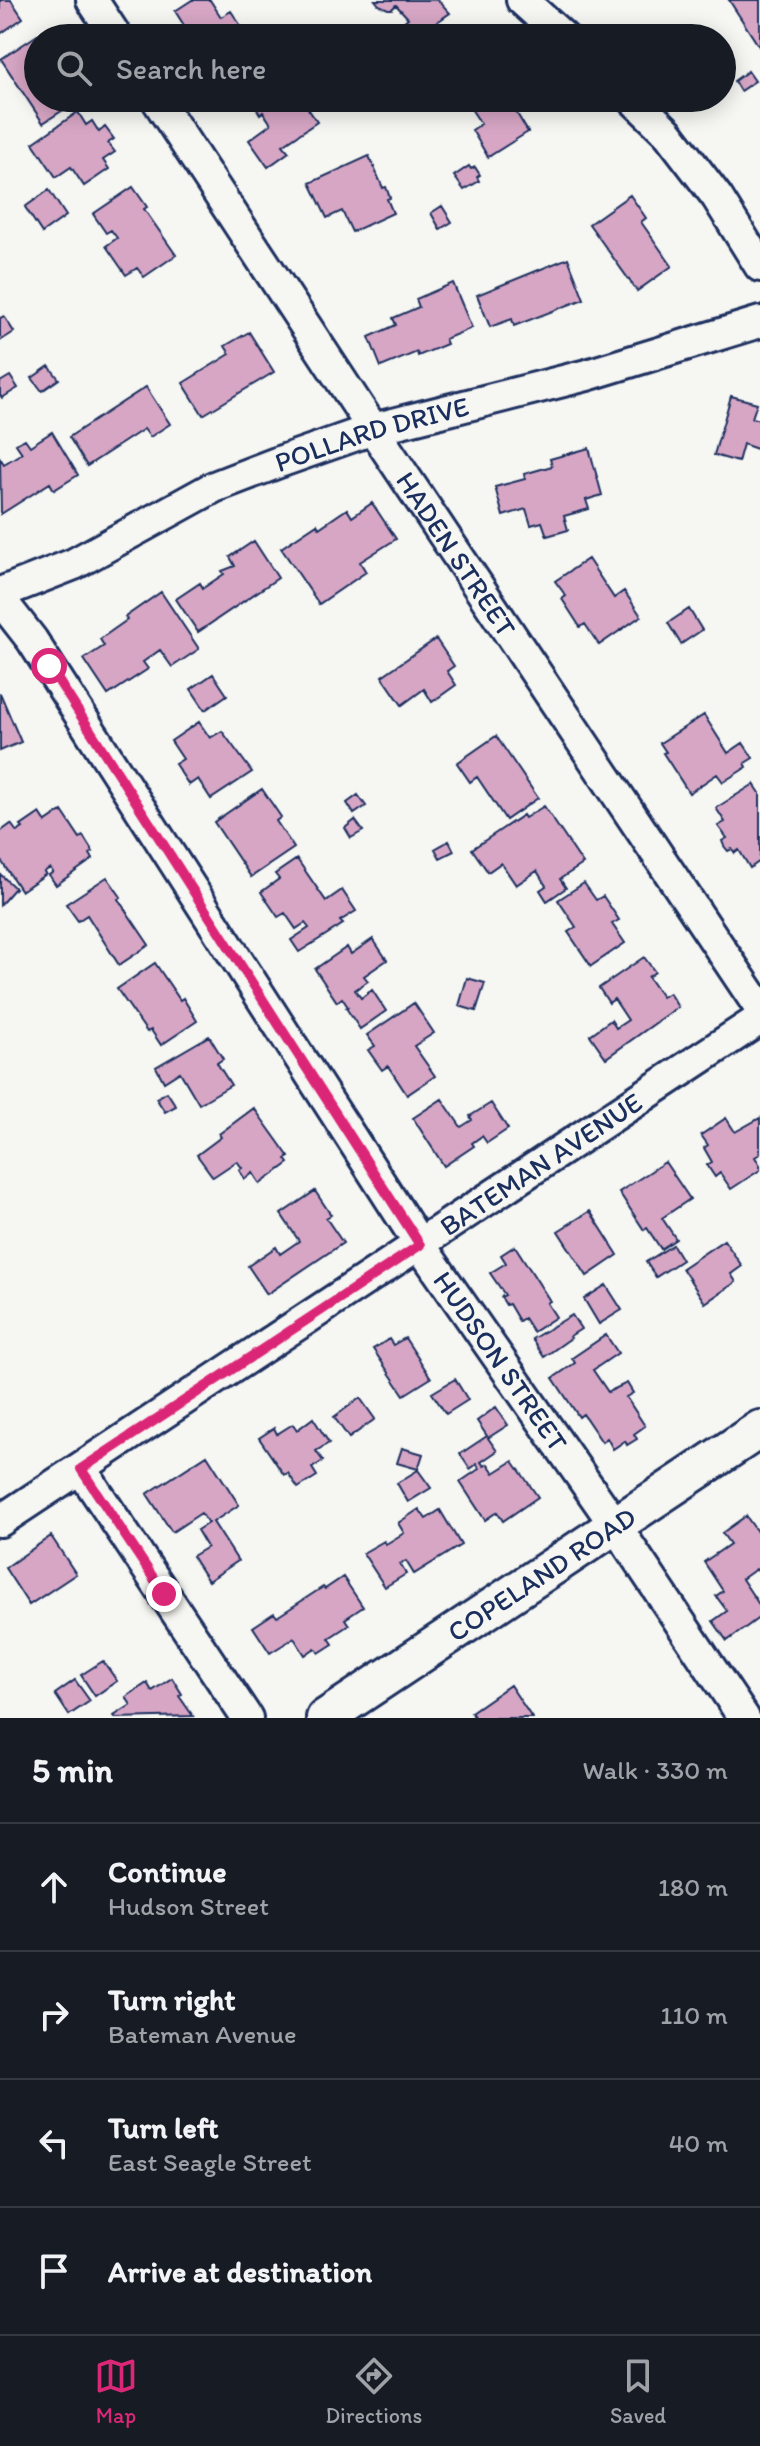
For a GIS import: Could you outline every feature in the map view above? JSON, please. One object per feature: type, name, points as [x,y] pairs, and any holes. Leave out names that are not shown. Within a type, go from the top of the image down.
[{"type":"street","points":[[92,0],[108,24]]},
{"type":"street","points":[[522,0],[549,24]]},
{"type":"street","name":"HADEN STREET","points":[[165,112],[760,1008]]},
{"type":"street","points":[[646,112],[668,133],[717,197],[760,266]]},
{"type":"street","name":"POLLARD DRIVE","points":[[0,596],[74,564],[214,487],[373,429],[587,375],[760,322]]},
{"type":"street","name":"HUDSON STREET","points":[[0,596],[32,640],[420,1245],[615,1525],[744,1718]]},
{"type":"street","name":"BATEMAN AVENUE","points":[[0,1521],[760,1019]]},
{"type":"street","name":"COPELAND ROAD","points":[[325,1718],[760,1429]]},
{"type":"street","points":[[81,1469],[247,1718]]},
{"type":"building","points":[[0,0],[11,0],[23,18],[0,34]]},
{"type":"building","points":[[192,0],[210,0],[221,17],[231,11],[240,24],[183,24],[175,11]]},
{"type":"building","points":[[375,0],[438,0],[450,13],[434,24],[403,24],[408,18],[396,5],[388,9]]},
{"type":"building","points":[[729,0],[760,0],[760,48]]},
{"type":"building","points":[[24,44],[24,94],[1,59]]},
{"type":"building","points":[[748,71],[755,81],[740,91],[736,80]]},
{"type":"building","points":[[36,112],[60,112],[43,123]]},
{"type":"building","points":[[78,112],[86,125],[92,121],[99,132],[105,127],[114,139],[108,143],[115,152],[103,160],[109,169],[84,186],[71,167],[56,177],[33,143]]},
{"type":"building","points":[[263,112],[310,112],[317,122],[283,145],[289,152],[268,167],[249,140],[271,124]]},
{"type":"building","points":[[473,112],[516,112],[528,132],[488,157],[472,130],[481,124]]},
{"type":"building","points":[[369,156],[383,188],[386,187],[393,213],[352,232],[342,211],[327,218],[310,183]]},
{"type":"building","points":[[469,166],[471,169],[475,167],[480,175],[477,177],[479,181],[464,190],[454,176]]},
{"type":"building","points":[[133,187],[147,207],[144,209],[176,255],[144,277],[137,268],[126,275],[106,246],[117,238],[111,230],[106,233],[93,214]]},
{"type":"building","points":[[49,190],[66,216],[42,233],[25,207]]},
{"type":"building","points":[[630,195],[646,218],[641,222],[672,266],[637,291],[589,224]]},
{"type":"building","points":[[442,206],[452,222],[440,229],[431,213]]},
{"type":"building","points":[[568,258],[584,299],[514,326],[512,319],[490,327],[477,295]]},
{"type":"building","points":[[453,283],[472,328],[445,339],[447,344],[381,367],[369,337],[396,325],[393,318],[419,307],[416,299]]},
{"type":"building","points":[[4,316],[14,332],[0,341],[0,318]]},
{"type":"building","points":[[249,332],[274,372],[203,415],[183,383],[230,354],[225,346]]},
{"type":"building","points":[[49,366],[59,379],[42,391],[32,378]]},
{"type":"building","points":[[10,376],[18,388],[2,398],[0,382]]},
{"type":"building","points":[[146,387],[170,424],[150,437],[144,429],[87,466],[69,437]]},
{"type":"building","points":[[731,396],[757,403],[752,418],[760,420],[760,450],[743,444],[738,462],[714,455]]},
{"type":"building","points":[[52,432],[78,475],[54,490],[50,483],[1,514],[0,458],[4,464],[22,453],[16,444],[25,439],[30,446]]},
{"type":"building","points":[[589,448],[602,495],[586,500],[589,509],[564,516],[568,530],[547,536],[542,522],[531,525],[526,509],[503,516],[495,487],[525,479],[524,474],[552,466],[550,459]]},
{"type":"building","points":[[372,503],[396,539],[360,562],[366,572],[319,604],[281,548],[347,509],[352,517]]},
{"type":"building","points":[[254,541],[278,578],[198,632],[176,599],[200,583],[203,588],[224,574],[222,571],[235,566],[230,557]]},
{"type":"building","points":[[588,559],[614,598],[624,591],[641,616],[599,645],[585,624],[580,627],[562,599],[566,596],[555,581]]},
{"type":"building","points":[[161,592],[199,649],[172,667],[160,650],[143,662],[148,669],[108,695],[84,659],[104,646],[100,639],[127,620],[125,617]]},
{"type":"building","points":[[689,609],[702,630],[681,644],[668,623]]},
{"type":"building","points":[[436,639],[454,666],[447,671],[456,685],[432,702],[424,689],[402,705],[382,676]]},
{"type":"building","points":[[213,674],[227,695],[205,710],[191,689]]},
{"type":"building","points":[[0,693],[21,742],[0,751]]},
{"type":"building","points":[[704,715],[728,753],[743,743],[753,758],[745,763],[747,767],[723,782],[717,774],[689,793],[663,753],[666,752],[660,743]]},
{"type":"building","points":[[199,722],[210,738],[222,731],[252,772],[211,799],[198,779],[189,785],[175,764],[183,759],[171,741]]},
{"type":"building","points":[[496,736],[538,798],[506,820],[477,777],[470,782],[457,763]]},
{"type":"building","points":[[754,784],[760,793],[760,861],[750,868],[739,850],[735,853],[724,846],[722,841],[727,838],[718,826],[725,822],[716,808]]},
{"type":"building","points":[[262,789],[281,817],[276,821],[294,848],[251,877],[214,822]]},
{"type":"building","points":[[358,795],[366,806],[354,814],[347,803]]},
{"type":"building","points":[[544,806],[583,864],[560,879],[566,888],[547,901],[540,890],[546,886],[537,871],[516,885],[501,863],[488,872],[472,849],[523,815],[525,818]]},
{"type":"building","points":[[62,811],[80,838],[83,836],[93,852],[90,854],[93,859],[56,885],[49,875],[53,872],[50,868],[21,891],[0,859],[0,832],[11,824],[17,832],[40,813],[46,822]]},
{"type":"building","points":[[355,820],[363,831],[351,838],[345,828]]},
{"type":"building","points":[[449,841],[454,851],[440,858],[435,849]]},
{"type":"building","points":[[297,859],[326,901],[342,890],[356,911],[340,921],[343,924],[299,952],[291,940],[309,928],[305,923],[296,929],[285,913],[278,917],[261,892],[279,879],[275,874]]},
{"type":"building","points":[[0,874],[15,888],[0,905]]},
{"type":"building","points":[[107,877],[149,945],[119,965],[87,915],[78,921],[66,904]]},
{"type":"building","points":[[584,883],[596,900],[603,896],[619,920],[612,924],[625,943],[591,966],[568,932],[576,927],[558,900]]},
{"type":"building","points":[[373,939],[387,960],[364,976],[368,981],[355,990],[361,998],[372,990],[386,1011],[360,1029],[342,998],[337,1002],[315,969],[347,947],[351,954]]},
{"type":"building","points":[[644,957],[655,972],[648,977],[662,997],[669,993],[678,1007],[606,1058],[590,1035],[611,1020],[616,1028],[628,1020],[614,999],[609,1003],[599,988]]},
{"type":"building","points":[[155,963],[197,1021],[161,1045],[151,1030],[147,1032],[117,989]]},
{"type":"building","points":[[467,978],[485,983],[476,1011],[459,1006]]},
{"type":"building","points":[[414,1003],[434,1033],[414,1046],[435,1076],[407,1095],[388,1066],[382,1070],[368,1050],[375,1046],[367,1035]]},
{"type":"building","points":[[209,1036],[223,1059],[217,1063],[231,1085],[199,1104],[180,1072],[164,1082],[156,1067]]},
{"type":"building","points":[[167,1092],[176,1106],[165,1112],[156,1098]]},
{"type":"building","points":[[442,1099],[461,1127],[472,1120],[470,1116],[491,1103],[508,1129],[487,1143],[482,1136],[472,1143],[474,1146],[444,1166],[413,1118]]},
{"type":"building","points":[[254,1108],[289,1157],[286,1159],[289,1163],[260,1184],[253,1173],[245,1179],[237,1161],[213,1177],[197,1155]]},
{"type":"building","points":[[726,1118],[735,1132],[760,1118],[760,1154],[755,1157],[760,1170],[731,1189],[720,1173],[715,1177],[707,1165],[712,1162],[704,1148],[708,1145],[701,1135]]},
{"type":"building","points":[[665,1162],[690,1199],[662,1218],[676,1239],[661,1249],[647,1228],[644,1230],[619,1192]]},
{"type":"building","points":[[315,1191],[331,1215],[326,1218],[343,1243],[267,1294],[248,1266],[276,1247],[280,1254],[299,1241],[281,1214]]},
{"type":"building","points":[[590,1211],[618,1255],[587,1276],[558,1231]]},
{"type":"building","points":[[724,1240],[742,1266],[731,1274],[736,1282],[705,1303],[682,1268]]},
{"type":"building","points":[[673,1245],[682,1260],[656,1277],[646,1262]]},
{"type":"building","points":[[515,1246],[550,1301],[547,1303],[556,1317],[533,1332],[524,1318],[519,1321],[509,1304],[506,1305],[501,1297],[505,1295],[490,1273],[506,1263],[501,1255]]},
{"type":"building","points":[[606,1285],[622,1310],[599,1324],[584,1299]]},
{"type":"building","points":[[572,1315],[581,1329],[544,1357],[532,1339]]},
{"type":"building","points":[[606,1335],[618,1353],[593,1370],[608,1392],[627,1383],[633,1393],[626,1397],[645,1426],[634,1434],[637,1439],[627,1445],[625,1441],[613,1449],[607,1438],[602,1442],[583,1414],[579,1417],[553,1378],[575,1363],[572,1358]]},
{"type":"building","points":[[405,1338],[431,1378],[404,1395],[373,1349],[389,1339],[393,1345]]},
{"type":"building","points":[[455,1379],[468,1400],[446,1414],[432,1393]]},
{"type":"building","points":[[360,1398],[375,1419],[349,1438],[334,1417]]},
{"type":"building","points":[[496,1407],[508,1425],[488,1438],[497,1451],[481,1462],[484,1466],[488,1464],[494,1473],[513,1461],[538,1497],[503,1521],[497,1512],[485,1520],[460,1482],[479,1469],[477,1464],[470,1469],[460,1454],[487,1436],[477,1421]]},
{"type":"building","points":[[313,1418],[329,1443],[316,1451],[323,1461],[312,1468],[317,1476],[298,1488],[288,1473],[284,1475],[259,1438],[274,1428],[277,1434],[293,1424],[297,1430]]},
{"type":"building","points":[[402,1448],[423,1454],[418,1469],[397,1463]]},
{"type":"building","points":[[207,1455],[239,1505],[213,1522],[238,1561],[208,1581],[192,1556],[207,1547],[197,1530],[208,1523],[201,1513],[172,1532],[147,1494]]},
{"type":"building","points":[[418,1470],[431,1488],[408,1502],[397,1483]]},
{"type":"building","points":[[419,1509],[426,1519],[440,1510],[461,1545],[414,1574],[406,1561],[400,1564],[406,1574],[385,1587],[363,1553],[404,1533],[398,1523]]},
{"type":"building","points":[[746,1516],[760,1536],[760,1574],[756,1569],[742,1579],[760,1606],[760,1617],[727,1641],[713,1621],[727,1611],[716,1596],[723,1591],[704,1562],[730,1544],[722,1533]]},
{"type":"building","points":[[51,1536],[76,1574],[29,1605],[5,1568]]},
{"type":"building","points":[[343,1577],[363,1607],[345,1619],[349,1625],[329,1638],[333,1644],[319,1653],[315,1648],[305,1655],[294,1638],[270,1653],[253,1627],[274,1613],[277,1617]]},
{"type":"building","points":[[103,1661],[117,1681],[95,1696],[81,1675]]},
{"type":"building","points":[[172,1678],[182,1694],[179,1696],[193,1716],[114,1716],[131,1705],[126,1697],[147,1683],[152,1691]]},
{"type":"building","points":[[75,1680],[90,1701],[69,1715],[55,1694]]},
{"type":"building","points":[[510,1685],[532,1718],[475,1718],[471,1712]]},
{"type":"route","points":[[49,666],[420,1245],[81,1469],[164,1594]]}]
